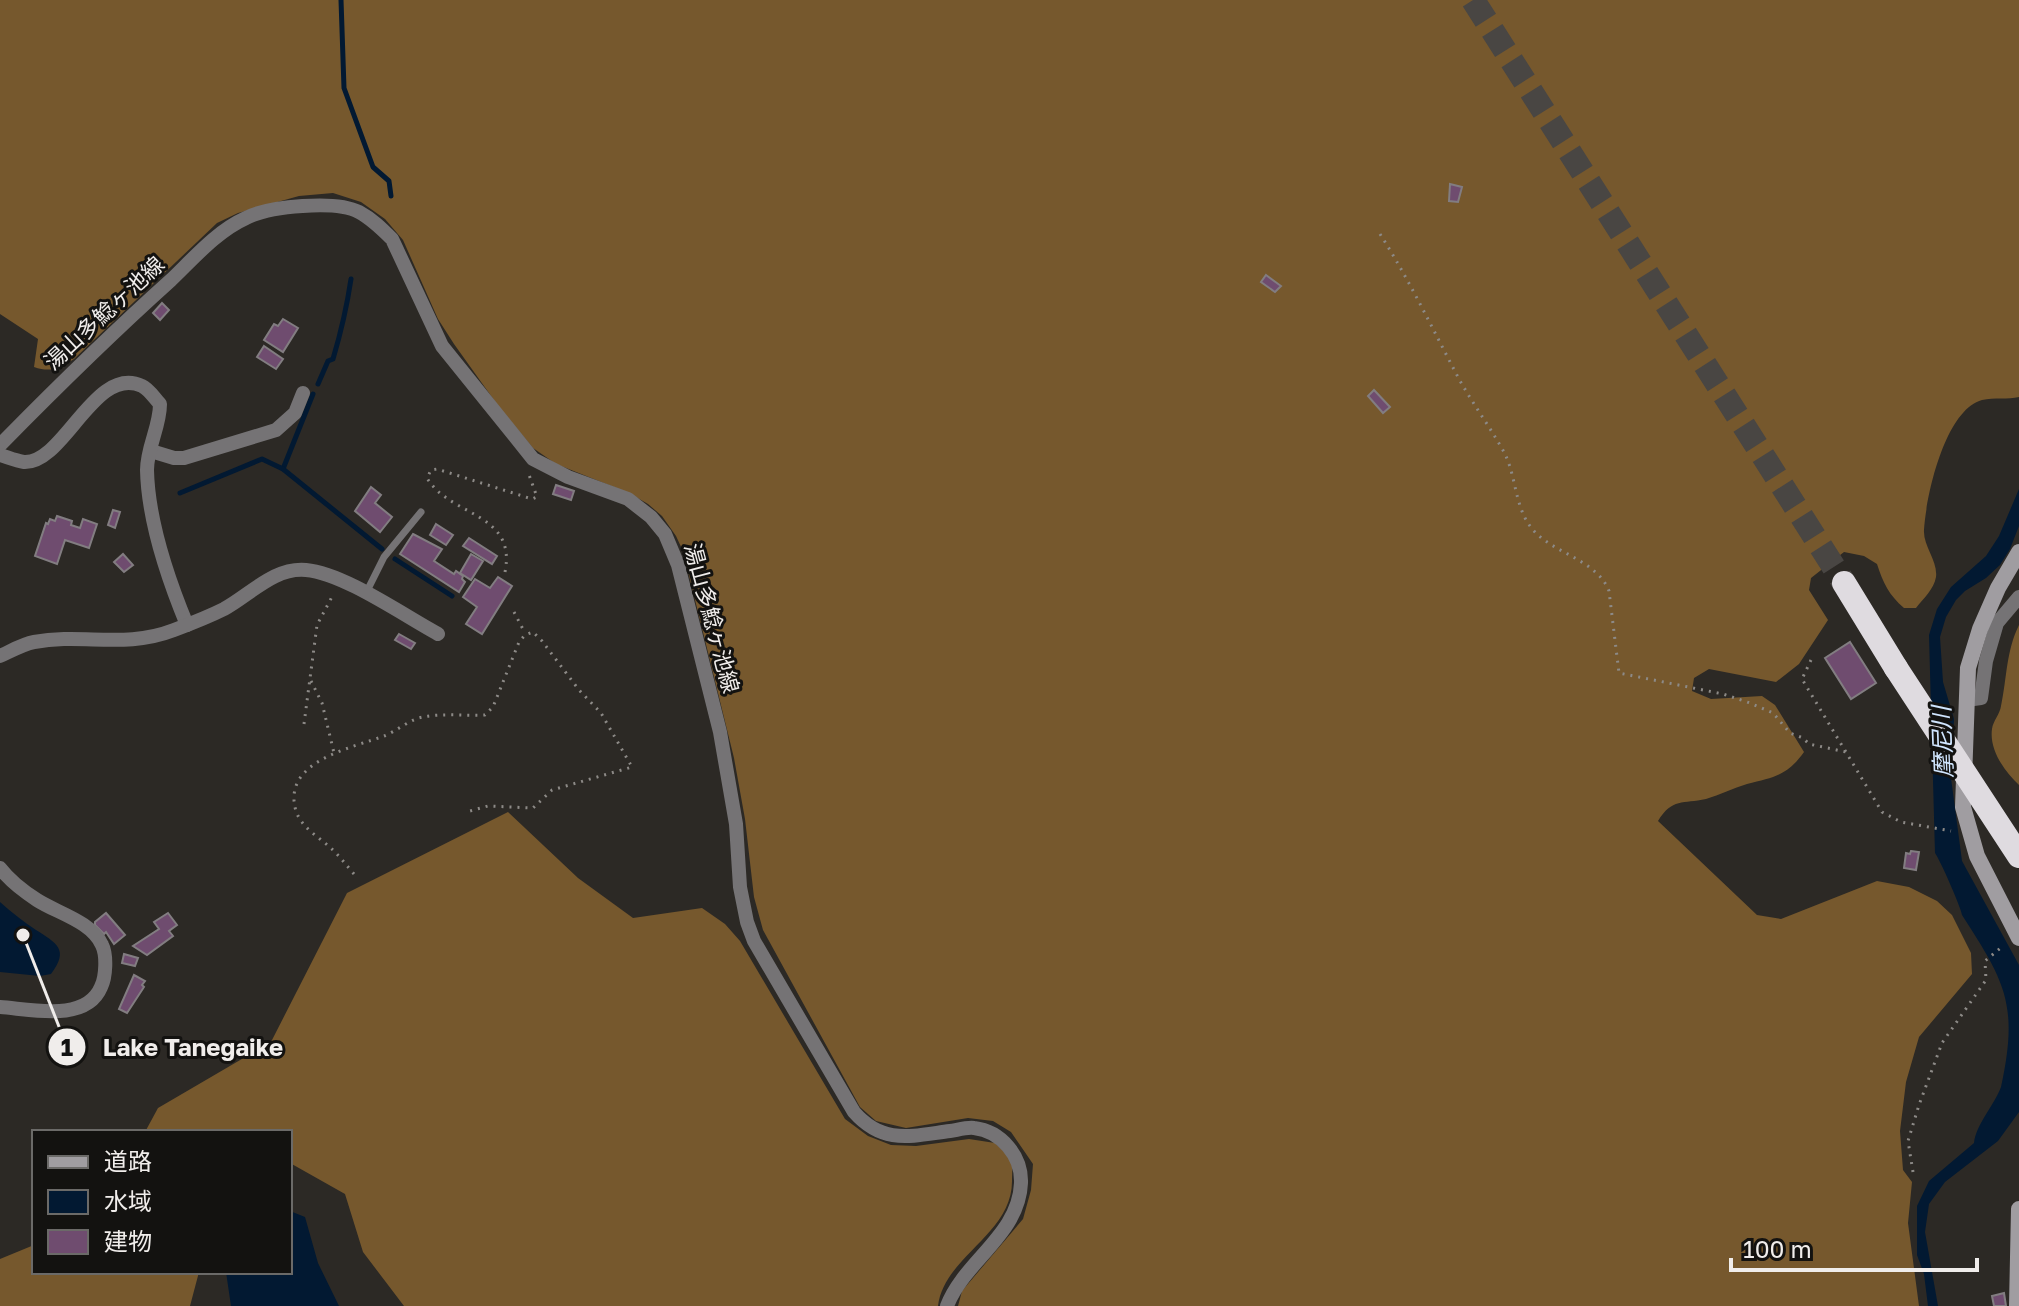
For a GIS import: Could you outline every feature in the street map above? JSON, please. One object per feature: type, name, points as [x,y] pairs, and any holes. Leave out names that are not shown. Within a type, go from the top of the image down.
[{"type":"highway","points":[[1844,583],[2019,856]]},
{"type":"main road","points":[[2014,940],[1977,856],[1963,807],[1968,668],[1980,629],[1998,588],[2019,552]]},
{"type":"main road","points":[[2017,1306],[2019,1209]]},
{"type":"street","name":"湯山多鯰ヶ池線","points":[[0,445],[81,363],[226,229],[266,211],[332,206],[357,210],[379,226],[392,239],[442,346],[525,451],[533,459],[568,477],[628,499],[651,517],[665,534],[678,565],[720,732],[736,824],[737,856],[747,922],[754,941],[854,1112],[867,1126],[881,1133],[902,1136],[974,1128],[997,1136],[1011,1149],[1019,1164],[1021,1181],[1017,1208],[954,1288],[947,1306]]},
{"type":"street","points":[[0,455],[25,462],[41,457],[104,391],[122,384],[142,386],[160,404],[160,417],[147,466],[150,502],[173,591],[187,625]]},
{"type":"street","points":[[151,451],[184,458],[276,430],[295,413],[303,393]]},
{"type":"street","points":[[0,656],[31,643],[58,640],[130,641],[158,635],[224,609],[272,577],[303,569],[321,572],[342,581],[438,634]]},
{"type":"street","points":[[1966,700],[1981,698],[1986,661],[1997,623],[2019,597]]},
{"type":"street","points":[[0,868],[9,880],[39,901],[88,929],[103,945],[105,971],[101,988],[91,1001],[77,1008],[0,1007]]},
{"type":"lane","points":[[366,594],[384,557],[421,512]]},
{"type":"path","points":[[1380,234],[1409,279],[1459,378],[1503,451],[1511,468],[1516,497],[1533,530],[1576,558],[1605,582],[1619,673],[1723,694],[1750,703],[1773,713],[1790,733],[1809,744],[1846,752]]},
{"type":"path","points":[[505,572],[508,551],[503,539],[490,524],[439,493],[427,478],[431,470],[437,469],[532,499],[537,497],[525,451]]},
{"type":"path","points":[[304,724],[317,625],[342,581]]},
{"type":"path","points":[[514,612],[526,634]]},
{"type":"path","points":[[354,874],[298,816],[293,801],[304,775],[315,763],[334,753],[389,734],[421,717],[485,715],[493,707],[514,653],[526,634],[533,632],[601,713],[632,767],[552,790],[533,808],[488,806],[470,811]]},
{"type":"path","points":[[1811,660],[1802,679],[1882,812],[1901,822],[1928,829],[1962,831]]},
{"type":"path","points":[[310,680],[322,703],[334,753]]},
{"type":"path","points":[[1913,1172],[1908,1141],[1942,1043],[1986,980],[1985,961],[2014,940]]},
{"type":"shaded area","points":[[0,0],[2019,0],[2019,397],[1982,400],[1969,407],[1948,437],[1933,477],[1924,530],[1936,577],[1931,590],[1916,608],[1904,608],[1894,598],[1877,564],[1864,556],[1844,552],[1811,578],[1809,590],[1828,620],[1799,664],[1776,682],[1709,669],[1694,678],[1692,691],[1711,699],[1762,696],[1775,705],[1804,752],[1798,760],[1786,771],[1772,777],[1706,799],[1673,805],[1658,821],[1757,915],[1781,919],[1877,881],[1909,887],[1937,901],[1952,915],[1971,953],[1972,974],[1919,1037],[1906,1082],[1900,1131],[1903,1170],[1912,1182],[1908,1223],[1919,1306],[958,1306],[962,1291],[1023,1219],[1031,1190],[1033,1164],[1011,1132],[993,1121],[968,1118],[906,1128],[876,1121],[860,1107],[763,930],[754,897],[734,758],[683,551],[662,516],[629,493],[556,464],[533,448],[499,407],[438,319],[403,240],[385,219],[361,202],[333,193],[299,196],[238,213],[217,223],[74,359],[55,369],[34,367],[38,339],[0,314]]},
{"type":"shaded area","points":[[2019,625],[2019,785],[1999,760],[1992,737]]},
{"type":"shaded area","points":[[508,812],[578,878],[633,918],[702,908],[725,924],[740,941],[845,1119],[868,1136],[891,1145],[916,1146],[969,1139],[995,1143],[1010,1159],[1012,1168],[1009,1199],[1002,1215],[952,1273],[943,1288],[938,1306],[404,1306],[363,1252],[345,1194],[292,1164],[292,1130],[146,1130],[158,1108],[271,1042],[347,893]]},
{"type":"shaded area","points":[[32,1246],[32,1274],[198,1274],[190,1306],[0,1306],[0,1259]]},
{"type":"water","name":"摩尼川","points":[[2019,489],[2019,526],[2010,549],[2000,565],[1956,600],[1946,617],[1940,637],[1943,682],[1954,719],[1951,778],[1962,861],[2019,965],[2019,1112],[1998,1141],[1945,1182],[1929,1204],[1925,1232],[1938,1306],[1928,1306],[1924,1274],[1917,1255],[1917,1206],[1929,1181],[1974,1143],[1978,1129],[2001,1087],[2009,1035],[2008,1014],[1998,977],[1962,915],[1935,853],[1929,635],[1937,609],[1951,587],[1986,556],[1999,536]]},
{"type":"water","points":[[0,902],[55,943],[60,953],[51,974],[40,976],[0,972]]},
{"type":"water","points":[[292,1212],[305,1217],[318,1263],[339,1306],[231,1306],[226,1274],[292,1274]]},
{"type":"building","points":[[1450,184],[1462,187],[1458,202],[1449,201]]},
{"type":"building","points":[[1266,275],[1281,286],[1275,292],[1261,282]]},
{"type":"building","points":[[162,303],[169,310],[160,320],[153,313]]},
{"type":"building","points":[[283,319],[298,328],[283,352],[264,340],[274,324],[278,326]]},
{"type":"building","points":[[264,346],[283,359],[276,369],[257,357]]},
{"type":"building","points":[[1374,390],[1390,407],[1383,413],[1368,396]]},
{"type":"building","points":[[556,485],[574,491],[571,500],[553,494]]},
{"type":"building","points":[[371,487],[381,495],[375,503],[392,517],[380,532],[355,511]]},
{"type":"building","points":[[113,510],[120,512],[115,528],[108,525]]},
{"type":"building","points":[[57,516],[72,521],[71,525],[80,528],[83,519],[97,524],[89,548],[65,540],[57,564],[35,556],[46,523],[50,519],[55,521]]},
{"type":"building","points":[[436,524],[453,535],[446,545],[430,535]]},
{"type":"building","points":[[413,534],[442,549],[434,561],[463,576],[465,582],[459,592],[400,554]]},
{"type":"building","points":[[469,538],[497,556],[492,564],[463,546]]},
{"type":"building","points":[[123,554],[133,565],[124,572],[114,562]]},
{"type":"building","points":[[471,554],[483,561],[471,580],[460,573]]},
{"type":"building","points":[[498,577],[512,586],[482,634],[466,624],[477,607],[463,597],[475,579],[490,588]]},
{"type":"building","points":[[399,634],[415,643],[411,649],[395,640]]},
{"type":"building","points":[[1850,642],[1876,683],[1851,699],[1825,658]]},
{"type":"building","points":[[1911,851],[1919,852],[1916,870],[1904,868],[1906,853],[1910,854]]},
{"type":"building","points":[[106,913],[125,935],[114,944],[106,932],[104,934],[95,925]]},
{"type":"building","points":[[168,913],[177,925],[169,931],[173,936],[147,955],[133,946],[159,929],[154,922]]},
{"type":"building","points":[[124,954],[138,958],[135,966],[122,963]]},
{"type":"building","points":[[134,975],[145,981],[144,987],[127,1013],[119,1009]]},
{"type":"building","points":[[2004,1293],[2006,1306],[1994,1306],[1992,1296]]},
{"type":"waterway","points":[[341,0],[344,88],[373,167],[389,181],[391,196]]},
{"type":"waterway","points":[[318,384],[328,361],[333,359],[351,279]]},
{"type":"waterway","points":[[283,469],[313,394]]},
{"type":"waterway","points":[[180,493],[262,459],[283,469],[382,549]]},
{"type":"waterway","points":[[395,559],[452,596]]},
{"type":"tunnel","points":[[1473,0],[1844,583]]},
{"type":"place","name":"Lake Tanegaike","points":[[23,935]]}]
